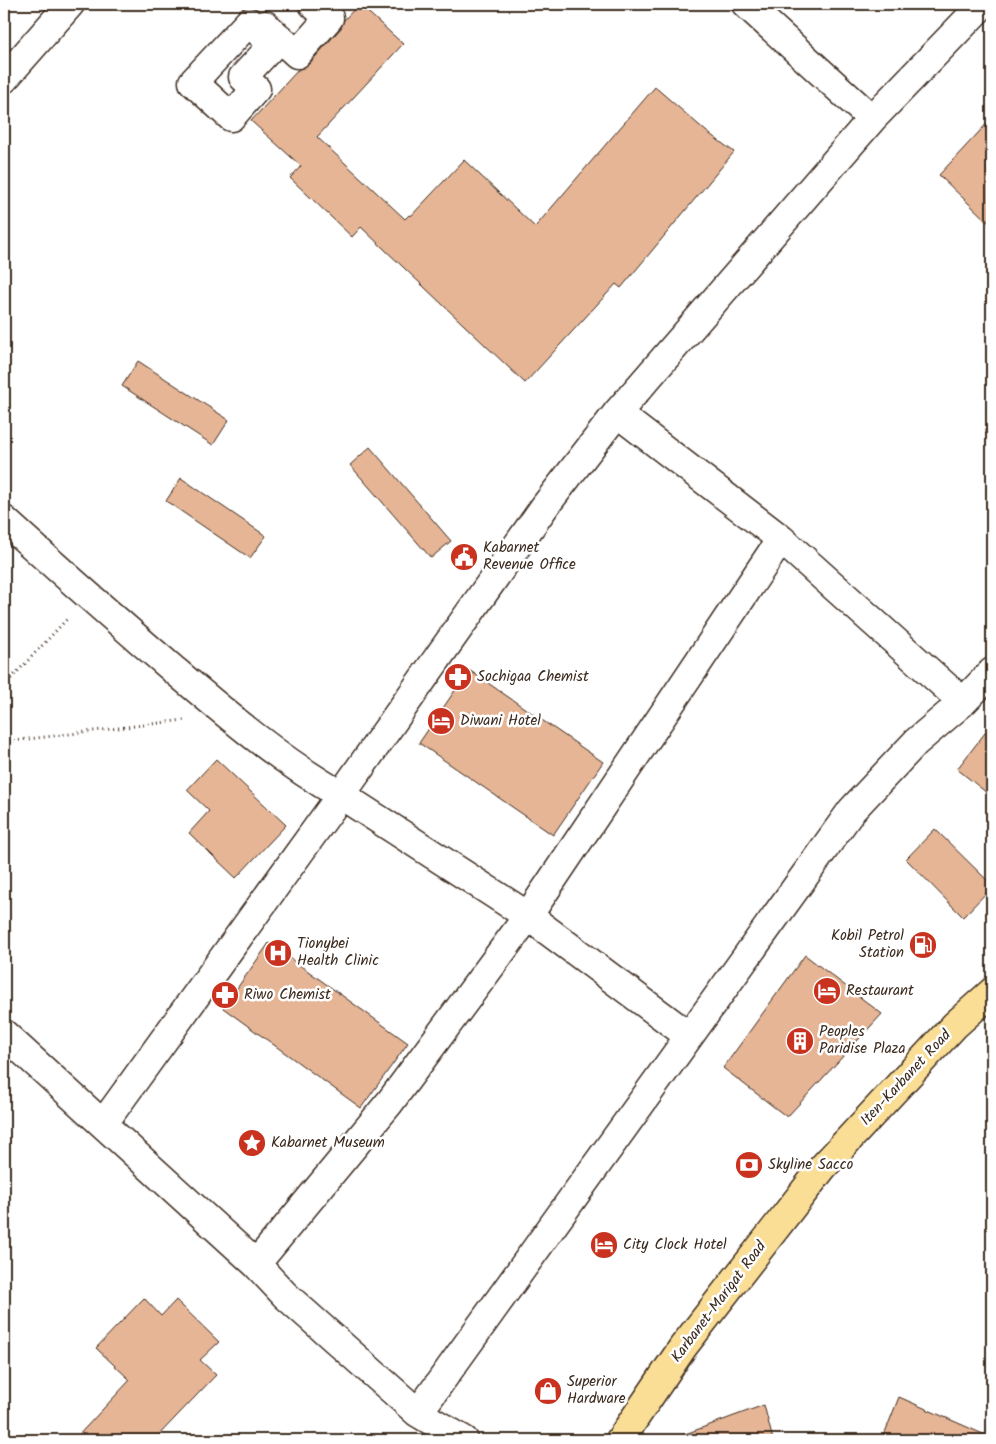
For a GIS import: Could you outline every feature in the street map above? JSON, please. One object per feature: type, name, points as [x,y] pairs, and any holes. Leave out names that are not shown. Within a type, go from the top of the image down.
[{"type":"main road","name":"Iten-Karbanet Road","points":[[823,1167],[955,1025],[992,992]]},
{"type":"main road","name":"Karbanet-Marigat Road","points":[[620,1440],[683,1347],[823,1167]]},
{"type":"street","points":[[4,79],[70,4]]},
{"type":"street","points":[[245,4],[244,6],[297,54],[329,18],[313,4]]},
{"type":"street","points":[[746,4],[872,119]]},
{"type":"street","points":[[103,1124],[341,795],[545,506],[617,413],[872,119],[983,4]]},
{"type":"street","points":[[617,413],[781,539],[963,702]]},
{"type":"street","points":[[4,520],[88,597],[227,715],[317,781],[528,916],[689,1036]]},
{"type":"street","points":[[256,1264],[390,1102],[528,916],[781,539]]},
{"type":"street","points":[[418,1413],[852,810],[916,742],[963,702],[992,672]]},
{"type":"street","points":[[4,1034],[256,1264],[285,1295],[418,1413],[464,1440]]},
{"type":"path","points":[[4,686],[88,597]]},
{"type":"path","points":[[4,742],[227,715]]},
{"type":"building","points":[[359,4],[403,44],[317,137],[405,219],[409,215],[411,216],[464,160],[535,227],[655,87],[707,132],[734,152],[621,288],[616,284],[525,383],[361,227],[352,237],[290,178],[301,166],[251,121],[299,69],[309,64],[341,28],[344,20]]},
{"type":"building","points":[[992,118],[992,226],[939,175]]},
{"type":"building","points":[[138,361],[229,420],[213,445],[122,386]]},
{"type":"building","points":[[370,447],[451,541],[431,558],[350,465]]},
{"type":"building","points":[[181,478],[266,536],[250,558],[166,501]]},
{"type":"building","points":[[469,670],[603,762],[553,835],[419,743]]},
{"type":"building","points":[[992,724],[992,797],[957,769]]},
{"type":"building","points":[[216,759],[286,825],[236,878],[189,833],[209,811],[187,790]]},
{"type":"building","points":[[935,829],[992,885],[963,917],[906,859]]},
{"type":"building","points":[[269,943],[408,1043],[361,1108],[223,1008]]},
{"type":"building","name":"Peoples Paridise Plaza","points":[[805,955],[882,1014],[787,1117],[723,1068]]},
{"type":"building","points":[[144,1298],[161,1316],[176,1300],[219,1342],[200,1360],[216,1375],[154,1440],[74,1440],[130,1380],[96,1348]]},
{"type":"building","points":[[899,1397],[992,1438],[992,1440],[882,1440]]},
{"type":"building","points":[[764,1405],[773,1440],[678,1440],[677,1437]]},
{"type":"place","name":"Kabarnet Revenue Office","points":[[464,557]]},
{"type":"place","name":"Sochigaa Chemist","points":[[458,677]]},
{"type":"place","name":"Diwani Hotel","points":[[441,721]]},
{"type":"place","name":"Kobil Petrol Station","points":[[923,945]]},
{"type":"place","name":"Tionybei Health Clinic","points":[[278,953]]},
{"type":"place","name":"Restaurant","points":[[827,991]]},
{"type":"place","name":"Riwo Chemist","points":[[225,995]]},
{"type":"place","name":"Peoples Paridise Plaza","points":[[800,1041]]},
{"type":"place","name":"Kabarnet Museum","points":[[252,1143]]},
{"type":"place","name":"Skyline Sacco","points":[[749,1165]]},
{"type":"place","name":"City Clock Hotel","points":[[604,1245]]},
{"type":"place","name":"Superior Hardware","points":[[548,1391]]}]
